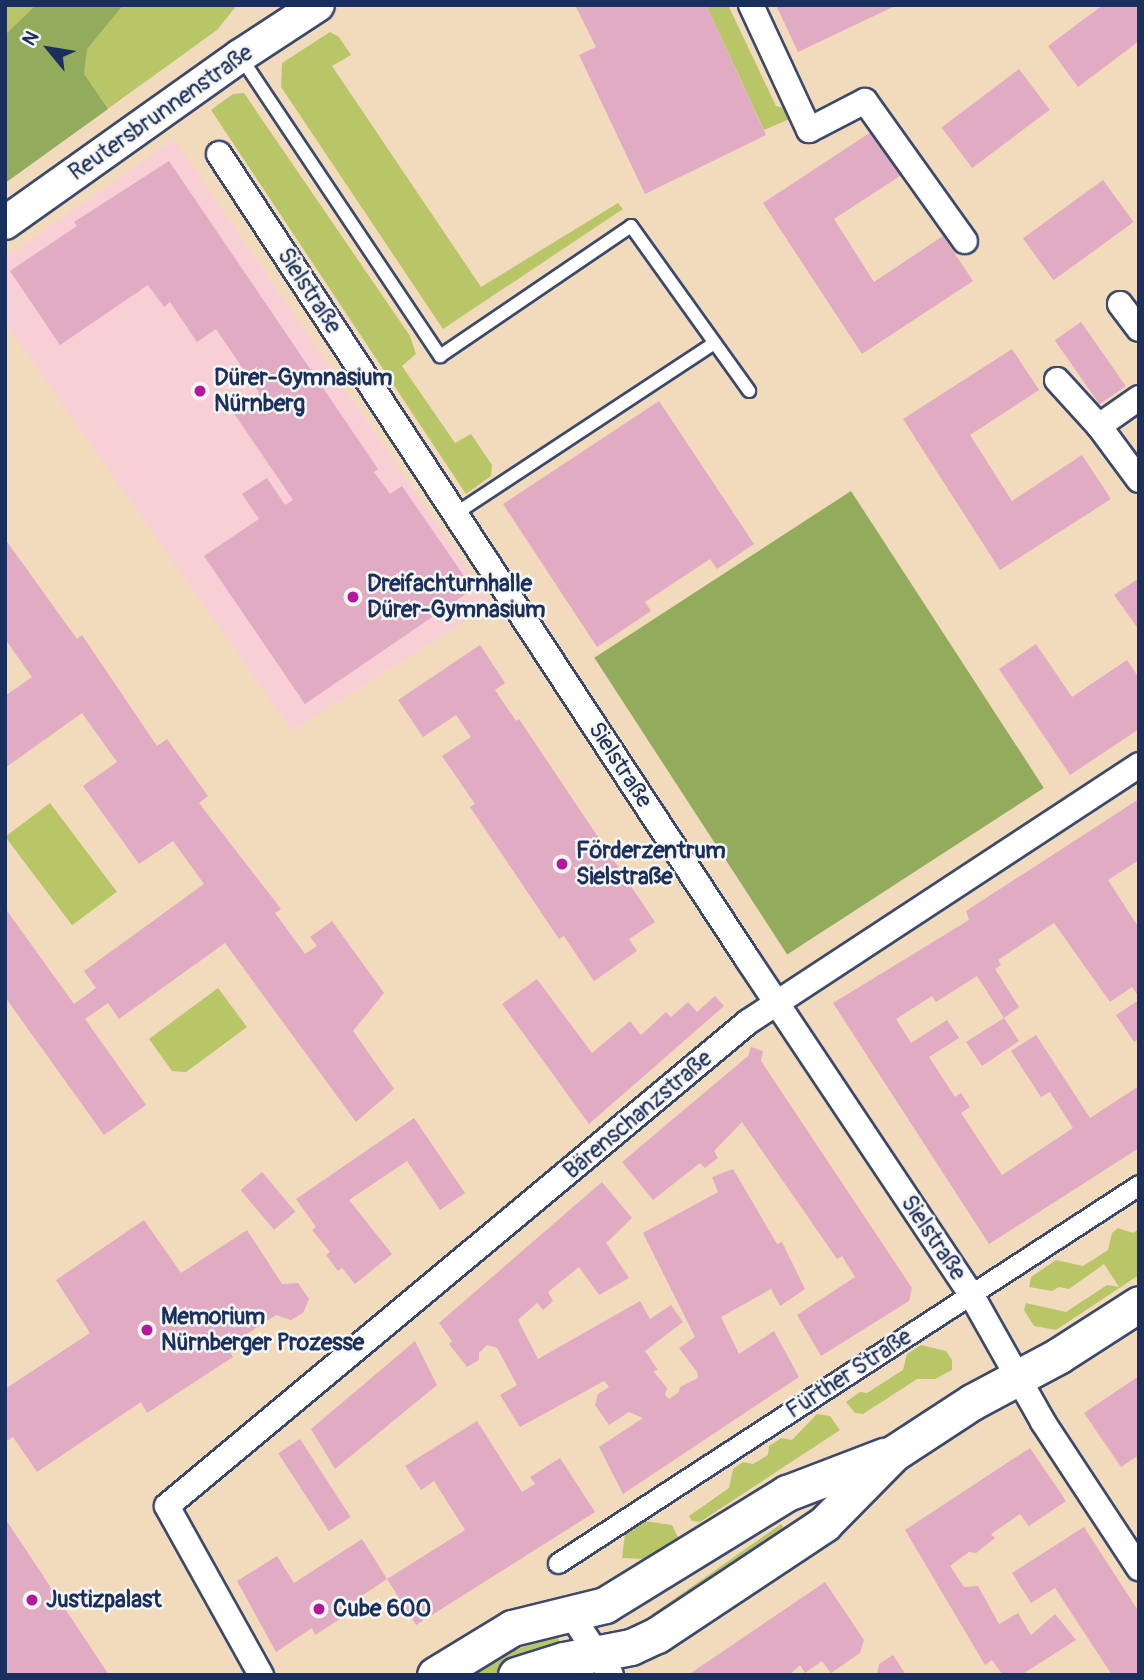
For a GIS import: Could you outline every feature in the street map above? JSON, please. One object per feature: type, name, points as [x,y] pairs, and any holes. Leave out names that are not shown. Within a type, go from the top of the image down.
[{"type":"main road","points":[[516,1675],[564,1660],[604,1665],[631,1647],[657,1635],[824,1524],[894,1453],[972,1402],[1019,1378],[1139,1304]]},
{"type":"main road","points":[[435,1675],[504,1632],[537,1620],[594,1609],[628,1593],[787,1493],[894,1453]]},
{"type":"street","name":"Reutersbrunnenstraße","points":[[5,223],[240,56],[318,5]]},
{"type":"street","points":[[751,5],[809,130],[865,101],[965,241]]},
{"type":"street","name":"Sielstraße","points":[[219,154],[776,1003],[971,1294],[1056,1443],[1139,1568]]},
{"type":"street","points":[[1120,304],[1139,329]]},
{"type":"street","points":[[1057,380],[1100,426],[1139,480]]},
{"type":"street","points":[[1100,426],[1139,398]]},
{"type":"street","name":"Bärenschanzstraße","points":[[261,1675],[167,1506],[748,1022],[1139,765]]},
{"type":"street","name":"Fürther Straße","points":[[558,1563],[1139,1185]]},
{"type":"street","points":[[570,1613],[604,1665]]},
{"type":"lane","points":[[240,56],[440,356],[631,226],[749,391]]},
{"type":"lane","points":[[455,514],[713,344]]},
{"type":"shaded area","name":"Dürer-Gymnasium Nürnberg","points":[[174,139],[492,604],[292,731],[5,323],[5,258]]},
{"type":"green space","points":[[5,5],[237,5],[217,30],[5,183]]},
{"type":"green space","points":[[36,5],[123,5],[87,49],[84,74],[108,109],[5,183],[5,35]]},
{"type":"green space","points":[[706,5],[728,5],[776,106],[789,109],[792,118],[764,130]]},
{"type":"green space","points":[[330,32],[339,37],[351,55],[332,66],[481,287],[618,203],[623,209],[443,329],[281,87],[282,63]]},
{"type":"green space","points":[[244,93],[410,336],[416,354],[402,366],[455,443],[471,434],[492,465],[491,476],[466,494],[211,110],[233,94]]},
{"type":"green space","points":[[851,491],[1044,788],[787,955],[594,658]]},
{"type":"green space","points":[[50,803],[117,892],[72,925],[5,837]]},
{"type":"green space","points":[[218,988],[247,1027],[186,1072],[172,1071],[149,1039]]},
{"type":"green space","points":[[1118,1228],[1133,1233],[1139,1229],[1139,1275],[1056,1330],[1034,1326],[1024,1310],[1026,1303],[1066,1312],[1107,1285],[1119,1287],[1104,1264],[1069,1289],[1059,1287],[1052,1291],[1029,1287],[1031,1277],[1056,1260],[1083,1266],[1108,1250],[1112,1233]]},
{"type":"green space","points":[[921,1345],[946,1351],[952,1360],[952,1370],[935,1379],[917,1379],[863,1414],[855,1413],[846,1402],[860,1392],[867,1393],[903,1370],[907,1354]]},
{"type":"green space","points":[[817,1414],[830,1416],[840,1430],[700,1522],[692,1521],[689,1516],[729,1488],[733,1469],[743,1462],[753,1464],[768,1455],[769,1446],[781,1438],[792,1440]]},
{"type":"green space","points":[[644,1521],[672,1525],[678,1537],[646,1559],[622,1558],[625,1533]]},
{"type":"green space","points":[[781,1524],[788,1534],[658,1624],[652,1615]]},
{"type":"green space","points":[[558,1634],[560,1650],[492,1675],[466,1675],[504,1654]]},
{"type":"building","points":[[575,5],[706,5],[766,135],[645,194],[579,55],[596,47]]},
{"type":"building","points":[[776,5],[897,5],[798,52]]},
{"type":"building","points":[[1103,5],[1138,5],[1139,41],[1078,87],[1048,46]]},
{"type":"building","points":[[1019,69],[1050,110],[972,168],[942,127]]},
{"type":"building","points":[[874,130],[903,174],[834,219],[874,282],[943,236],[973,281],[862,354],[763,203]]},
{"type":"building","points":[[169,161],[378,469],[374,472],[390,494],[402,486],[473,589],[305,704],[204,556],[259,519],[242,494],[267,478],[285,505],[293,500],[233,412],[260,394],[216,329],[197,342],[170,302],[164,307],[148,285],[60,345],[10,271],[77,226],[74,222]]},
{"type":"building","points":[[1103,180],[1134,222],[1053,280],[1023,238]]},
{"type":"building","points":[[1081,322],[1126,386],[1100,404],[1055,340]]},
{"type":"building","points":[[1012,349],[1039,390],[970,435],[1012,501],[1082,455],[1111,499],[1000,570],[903,419]]},
{"type":"building","points":[[659,401],[754,544],[717,569],[710,559],[645,602],[651,611],[597,647],[503,504]]},
{"type":"building","points":[[5,539],[77,639],[82,635],[157,746],[167,739],[208,796],[199,803],[281,909],[275,913],[305,954],[317,946],[310,937],[332,921],[384,993],[353,1031],[394,1089],[356,1122],[225,943],[119,1019],[108,1003],[85,1019],[146,1105],[104,1135],[5,997],[5,908],[74,1004],[96,988],[84,971],[204,884],[173,841],[139,864],[83,786],[117,762],[82,713],[5,768],[5,696],[32,677],[5,639]]},
{"type":"building","points":[[1139,578],[1139,630],[1114,595]]},
{"type":"building","points":[[1036,644],[1072,697],[1127,660],[1139,678],[1139,729],[1070,775],[999,669]]},
{"type":"building","name":"Förderzentrum Sielstraße","points":[[480,645],[505,683],[495,690],[516,721],[519,719],[655,922],[629,939],[637,951],[594,981],[564,936],[559,939],[470,807],[475,804],[442,756],[471,737],[456,715],[423,737],[398,700]]},
{"type":"building","points":[[1139,799],[1139,860],[1108,880],[1139,928],[1139,997],[1132,987],[1110,1002],[1054,923],[998,960],[1001,965],[995,969],[1019,1007],[1004,1018],[977,976],[936,1002],[932,996],[896,1019],[911,1043],[947,1020],[959,1038],[929,1057],[955,1097],[961,1093],[970,1107],[961,1113],[1002,1175],[1073,1128],[1050,1092],[1041,1097],[1011,1051],[1036,1035],[1090,1118],[1139,1086],[1139,1148],[989,1244],[833,1003],[969,920],[966,911]]},
{"type":"building","points":[[537,979],[592,1053],[630,1021],[641,1035],[666,1012],[671,1017],[688,1002],[697,1012],[715,996],[724,1006],[589,1124],[502,1004]]},
{"type":"building","points":[[1139,1000],[1139,1039],[1134,1042],[1116,1015]]},
{"type":"building","points":[[1004,1018],[1019,1041],[982,1066],[966,1042]]},
{"type":"building","points":[[751,1047],[763,1051],[761,1061],[912,1288],[909,1301],[821,1356],[797,1315],[855,1277],[842,1256],[837,1259],[742,1122],[714,1151],[718,1158],[705,1168],[700,1163],[653,1200],[622,1162],[748,1056]]},
{"type":"building","points":[[414,1118],[465,1193],[440,1210],[407,1161],[349,1200],[392,1254],[355,1284],[342,1268],[338,1271],[326,1255],[330,1252],[312,1230],[316,1227],[296,1199]]},
{"type":"building","points":[[733,1169],[777,1244],[782,1242],[805,1289],[780,1306],[771,1289],[721,1317],[739,1354],[774,1331],[799,1377],[623,1494],[599,1447],[643,1418],[629,1412],[609,1425],[595,1405],[598,1394],[609,1387],[604,1381],[520,1427],[500,1395],[517,1385],[497,1348],[487,1345],[479,1353],[479,1360],[467,1367],[449,1344],[452,1341],[439,1323],[602,1182],[632,1218],[606,1243],[629,1278],[599,1295],[579,1267],[548,1292],[553,1301],[543,1310],[537,1303],[518,1320],[538,1359],[640,1301],[650,1319],[671,1305],[683,1322],[645,1351],[658,1370],[653,1371],[667,1388],[665,1395],[669,1399],[679,1392],[680,1387],[698,1378],[697,1372],[679,1348],[695,1337],[643,1233],[718,1192],[712,1177]]},
{"type":"building","points":[[262,1172],[295,1212],[274,1230],[241,1190]]},
{"type":"building","points":[[144,1220],[181,1273],[247,1230],[282,1284],[298,1283],[309,1299],[303,1313],[291,1320],[276,1315],[227,1347],[233,1357],[147,1413],[141,1402],[37,1472],[13,1437],[5,1442],[5,1389],[90,1333],[56,1280]]},
{"type":"building","points":[[415,1341],[437,1385],[335,1469],[311,1429]]},
{"type":"building","points":[[1139,1376],[1139,1455],[1121,1467],[1084,1413]]},
{"type":"building","points":[[477,1421],[522,1492],[535,1484],[530,1477],[560,1458],[595,1512],[416,1625],[387,1579],[465,1530],[434,1481],[421,1490],[405,1466]]},
{"type":"building","points":[[300,1439],[351,1517],[329,1531],[278,1453]]},
{"type":"building","points":[[1030,1448],[1066,1501],[1029,1526],[1020,1514],[991,1534],[995,1538],[976,1553],[969,1552],[950,1566],[964,1587],[978,1586],[999,1624],[1018,1613],[1031,1635],[1055,1614],[1076,1640],[1021,1675],[1003,1675],[992,1660],[985,1665],[905,1530]]},
{"type":"building","name":"Justizpalast","points":[[5,1518],[10,1526],[109,1675],[5,1675]]},
{"type":"building","points":[[1084,1527],[1139,1612],[1139,1675],[1112,1675],[1055,1588],[1031,1603],[1012,1573]]},
{"type":"building","points":[[362,1539],[387,1579],[336,1613],[340,1619],[315,1635],[312,1628],[276,1652],[237,1581],[277,1556],[294,1583]]},
{"type":"building","points":[[825,1582],[864,1640],[860,1653],[831,1673],[822,1661],[805,1673],[800,1665],[789,1675],[688,1675]]},
{"type":"building","points":[[893,1655],[906,1675],[877,1675],[879,1664]]},
{"type":"place","name":"Dürer-Gymnasium Nürnberg","points":[[200,391]]},
{"type":"place","name":"Dreifachturnhalle Dürer-Gymnasium","points":[[353,597]]},
{"type":"place","name":"Förderzentrum Sielstraße","points":[[562,864]]},
{"type":"place","name":"Memorium Nürnberger Prozesse","points":[[147,1330]]},
{"type":"place","name":"Justizpalast","points":[[32,1600]]},
{"type":"place","name":"Cube 600","points":[[319,1609]]}]
